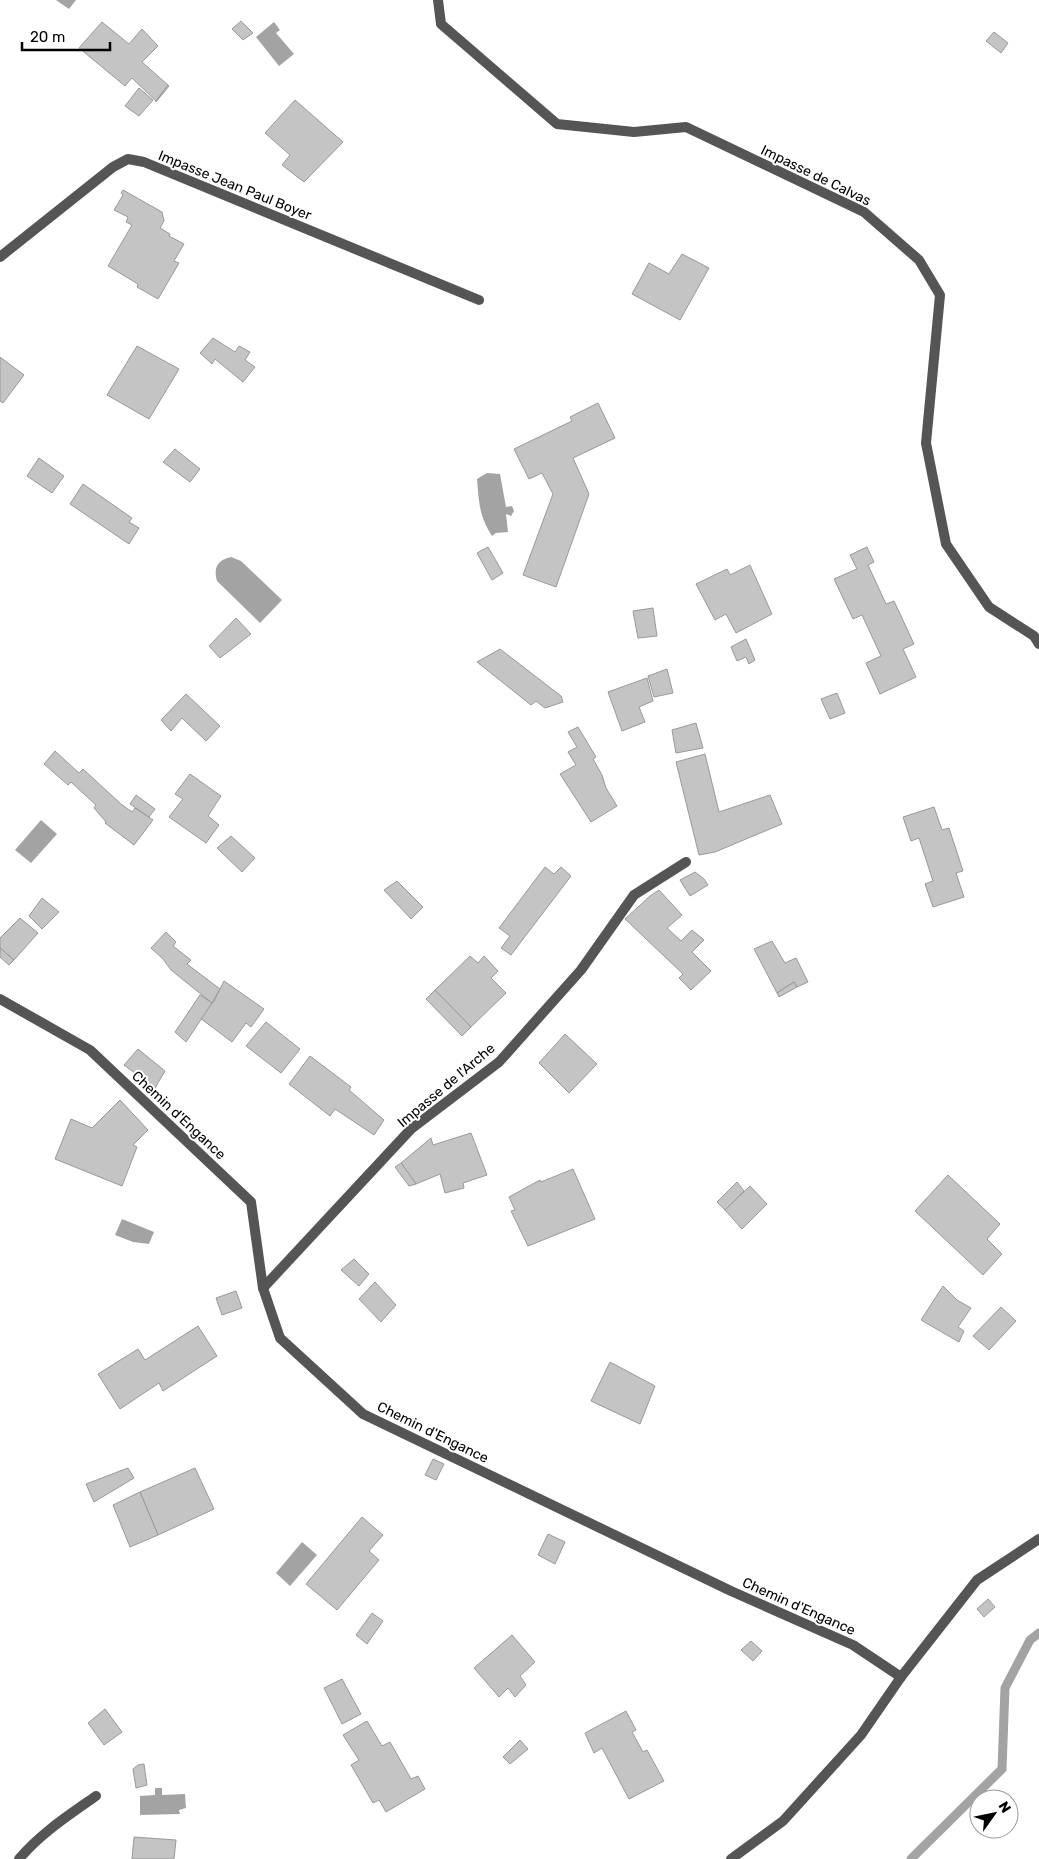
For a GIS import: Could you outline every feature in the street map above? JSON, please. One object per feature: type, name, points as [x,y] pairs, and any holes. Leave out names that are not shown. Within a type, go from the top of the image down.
[{"type":"street","name":"Impasse de Calvas","points":[[438,0],[441,24],[557,124],[634,132],[686,127],[864,212],[919,260],[940,295],[926,443],[946,544],[989,607],[1034,636],[1039,644]]},
{"type":"street","name":"Impasse Jean Paul Boyer","points":[[0,257],[113,167],[128,159],[144,162],[479,300]]},
{"type":"street","name":"Impasse de l'Arche","points":[[262,1288],[411,1129],[498,1062],[581,970],[634,895],[686,862]]},
{"type":"street","name":"Chemin d'Engance","points":[[0,999],[90,1050],[251,1202],[262,1288],[280,1338],[363,1414],[731,1591],[853,1645],[901,1677]]},
{"type":"street","points":[[731,1859],[783,1821],[861,1735],[901,1677],[977,1580],[1039,1539]]},
{"type":"street","points":[[20,1859],[32,1844],[96,1796]]},
{"type":"shaded area","points":[[56,0],[76,0],[69,9]]},
{"type":"shaded area","points":[[274,22],[280,30],[276,33],[294,54],[279,66],[256,37]]},
{"type":"shaded area","points":[[487,473],[500,474],[506,507],[512,506],[514,511],[511,516],[506,514],[508,532],[496,533],[492,536],[482,515],[477,479]]},
{"type":"shaded area","points":[[231,557],[241,561],[282,600],[260,623],[217,581],[216,568],[220,562]]},
{"type":"shaded area","points":[[41,820],[57,834],[31,863],[15,850]]},
{"type":"shaded area","points":[[122,1219],[154,1232],[149,1244],[133,1242],[115,1235]]},
{"type":"shaded area","points":[[302,1542],[317,1555],[290,1586],[276,1573]]},
{"type":"shaded area","points":[[155,1788],[162,1788],[162,1795],[185,1794],[186,1808],[179,1810],[180,1814],[140,1815],[140,1796],[155,1795]]},
{"type":"building","points":[[241,21],[253,33],[243,40],[232,29]]},
{"type":"building","points":[[102,22],[129,44],[142,29],[158,46],[142,62],[168,85],[156,101],[132,78],[125,86],[79,48]]},
{"type":"building","points":[[994,32],[1008,43],[1001,53],[986,41]]},
{"type":"building","points":[[169,86],[156,102],[156,101]]},
{"type":"building","points":[[139,88],[153,100],[139,116],[125,106]]},
{"type":"building","points":[[295,100],[343,142],[304,182],[282,165],[290,155],[265,133]]},
{"type":"building","points":[[123,190],[162,212],[164,221],[160,228],[170,234],[169,236],[184,244],[174,261],[179,263],[158,299],[137,287],[138,284],[108,266],[132,225],[126,222],[128,217],[114,210],[123,195],[121,193]]},
{"type":"building","points":[[682,254],[709,268],[680,320],[632,294],[649,263],[669,274]]},
{"type":"building","points":[[213,338],[235,352],[239,346],[250,352],[245,360],[255,367],[243,382],[215,359],[212,364],[200,353]]},
{"type":"building","points":[[137,346],[179,369],[149,419],[107,395]]},
{"type":"building","points":[[0,357],[24,375],[3,403],[0,401]]},
{"type":"building","points":[[598,403],[615,438],[573,458],[589,494],[556,587],[523,575],[553,494],[542,473],[529,479],[514,449],[572,421],[570,417]]},
{"type":"building","points":[[175,449],[200,469],[190,482],[163,462]]},
{"type":"building","points":[[39,458],[64,476],[52,493],[27,476]]},
{"type":"building","points":[[83,484],[132,518],[129,522],[139,528],[129,544],[70,504]]},
{"type":"building","points":[[488,547],[503,573],[492,580],[477,553]]},
{"type":"building","points":[[867,547],[874,562],[868,565],[886,604],[894,601],[914,644],[903,649],[916,677],[880,694],[866,663],[881,656],[862,615],[853,619],[834,579],[857,569],[850,555]]},
{"type":"building","points":[[750,565],[772,614],[736,633],[726,614],[715,620],[696,584],[727,569],[730,575]]},
{"type":"building","points":[[653,608],[657,636],[638,638],[633,611]]},
{"type":"building","points":[[236,618],[251,634],[220,658],[209,646]]},
{"type":"building","points":[[746,639],[755,660],[749,664],[746,657],[737,661],[731,647]]},
{"type":"building","points":[[500,649],[561,696],[563,702],[545,708],[536,701],[531,705],[477,662]]},
{"type":"building","points":[[667,669],[673,693],[654,697],[648,676]]},
{"type":"building","points":[[647,678],[653,701],[639,707],[645,722],[622,731],[608,692]]},
{"type":"building","points":[[837,693],[845,713],[830,719],[821,699]]},
{"type":"building","points":[[186,694],[220,726],[206,741],[182,718],[171,731],[161,720]]},
{"type":"building","points":[[696,723],[703,748],[676,753],[672,730]]},
{"type":"building","points":[[578,727],[596,757],[593,759],[602,775],[606,788],[617,806],[591,822],[560,774],[576,765],[568,752],[577,747],[568,732]]},
{"type":"building","points":[[55,751],[79,773],[83,769],[132,812],[135,808],[153,820],[134,845],[105,823],[94,808],[96,805],[71,782],[68,785],[44,764]]},
{"type":"building","points":[[705,754],[719,812],[770,795],[782,824],[715,852],[699,855],[676,762]]},
{"type":"building","points":[[190,774],[221,796],[208,816],[219,825],[206,843],[169,817],[183,799],[175,794]]},
{"type":"building","points":[[136,795],[155,809],[149,817],[130,804]]},
{"type":"building","points":[[934,807],[942,830],[949,828],[963,871],[956,873],[964,897],[933,907],[925,884],[933,881],[919,838],[911,841],[903,817]]},
{"type":"building","points":[[231,836],[255,858],[242,872],[217,848]]},
{"type":"building","points":[[545,867],[554,874],[561,867],[571,876],[511,955],[501,948],[510,936],[499,928]]},
{"type":"building","points":[[695,872],[708,885],[690,896],[680,880]]},
{"type":"building","points":[[397,881],[423,907],[411,919],[384,890]]},
{"type":"building","points":[[659,890],[682,915],[667,928],[681,941],[692,930],[704,940],[692,952],[711,971],[691,990],[679,978],[683,974],[625,919]]},
{"type":"building","points":[[42,898],[59,912],[42,929],[29,916]]},
{"type":"building","points":[[20,918],[38,933],[14,960],[0,948],[0,938]]},
{"type":"building","points":[[166,932],[176,942],[173,946],[191,960],[187,964],[220,989],[212,1003],[171,970],[151,948]]},
{"type":"building","points":[[772,941],[785,963],[796,958],[808,982],[797,987],[794,982],[777,993],[754,949]]},
{"type":"building","points":[[0,948],[14,960],[9,965],[0,957]]},
{"type":"building","points":[[470,956],[478,963],[484,956],[498,971],[491,978],[506,993],[471,1027],[435,990]]},
{"type":"building","points":[[224,981],[264,1009],[251,1027],[246,1023],[232,1042],[200,1018],[214,1001]]},
{"type":"building","points":[[794,982],[797,987],[779,997],[777,993]]},
{"type":"building","points":[[435,990],[471,1027],[462,1036],[426,999]]},
{"type":"building","points":[[200,995],[212,1003],[186,1042],[175,1032]]},
{"type":"building","points":[[266,1022],[300,1049],[281,1073],[246,1046]]},
{"type":"building","points":[[565,1034],[597,1064],[569,1093],[539,1063]]},
{"type":"building","points":[[138,1049],[165,1071],[155,1088],[124,1065]]},
{"type":"building","points":[[310,1056],[351,1087],[349,1090],[384,1120],[374,1135],[335,1109],[330,1116],[289,1084]]},
{"type":"building","points":[[120,1100],[148,1130],[133,1145],[137,1147],[122,1186],[55,1159],[71,1119],[92,1128]]},
{"type":"building","points":[[471,1133],[487,1175],[463,1183],[464,1188],[445,1193],[440,1174],[416,1184],[401,1163],[431,1138],[433,1145]]},
{"type":"building","points":[[401,1163],[416,1184],[409,1186],[395,1167]]},
{"type":"building","points":[[573,1169],[595,1219],[528,1246],[511,1211],[515,1210],[509,1197],[540,1180],[541,1182]]},
{"type":"building","points":[[948,1175],[1000,1224],[987,1239],[1002,1254],[983,1275],[915,1211]]},
{"type":"building","points":[[737,1182],[744,1191],[725,1210],[717,1202]]},
{"type":"building","points":[[750,1186],[767,1204],[742,1229],[725,1210]]},
{"type":"building","points":[[354,1259],[369,1274],[359,1286],[341,1270]]},
{"type":"building","points":[[375,1282],[396,1305],[381,1322],[359,1299]]},
{"type":"building","points":[[943,1286],[957,1300],[971,1308],[958,1327],[964,1331],[959,1342],[921,1320]]},
{"type":"building","points":[[236,1291],[242,1308],[222,1315],[216,1298]]},
{"type":"building","points":[[1001,1307],[1016,1321],[989,1350],[973,1336]]},
{"type":"building","points":[[198,1326],[217,1356],[163,1391],[159,1383],[120,1409],[98,1374],[138,1349],[145,1360]]},
{"type":"building","points":[[610,1362],[655,1386],[640,1424],[591,1401]]},
{"type":"building","points":[[433,1459],[444,1464],[436,1480],[425,1475]]},
{"type":"building","points":[[128,1468],[134,1478],[94,1502],[86,1484]]},
{"type":"building","points":[[195,1468],[214,1509],[158,1535],[140,1492]]},
{"type":"building","points":[[140,1492],[158,1535],[130,1547],[113,1505]]},
{"type":"building","points":[[362,1517],[383,1535],[369,1551],[379,1560],[337,1610],[306,1584]]},
{"type":"building","points":[[548,1534],[565,1542],[555,1564],[538,1555]]},
{"type":"building","points":[[988,1599],[995,1607],[984,1617],[977,1609]]},
{"type":"building","points":[[372,1613],[383,1621],[367,1644],[356,1635]]},
{"type":"building","points":[[512,1635],[535,1662],[520,1676],[526,1685],[515,1697],[508,1688],[499,1697],[474,1668]]},
{"type":"building","points":[[751,1641],[762,1651],[753,1661],[741,1650]]},
{"type":"building","points":[[342,1679],[361,1714],[342,1724],[324,1688]]},
{"type":"building","points":[[105,1709],[122,1732],[104,1745],[88,1723]]},
{"type":"building","points":[[626,1711],[636,1730],[632,1732],[643,1752],[647,1750],[664,1781],[629,1799],[602,1748],[594,1753],[585,1733]]},
{"type":"building","points":[[367,1721],[382,1746],[390,1742],[411,1779],[418,1776],[425,1789],[386,1812],[379,1800],[373,1803],[351,1765],[359,1760],[343,1735]]},
{"type":"building","points":[[520,1740],[528,1749],[510,1764],[503,1757]]},
{"type":"building","points":[[144,1764],[147,1785],[136,1788],[133,1769],[138,1765]]},
{"type":"building","points":[[134,1837],[176,1840],[174,1859],[132,1859]]},
{"type":"waterway","points":[[911,1859],[1002,1769],[1005,1688],[1030,1640],[1039,1633]]}]
